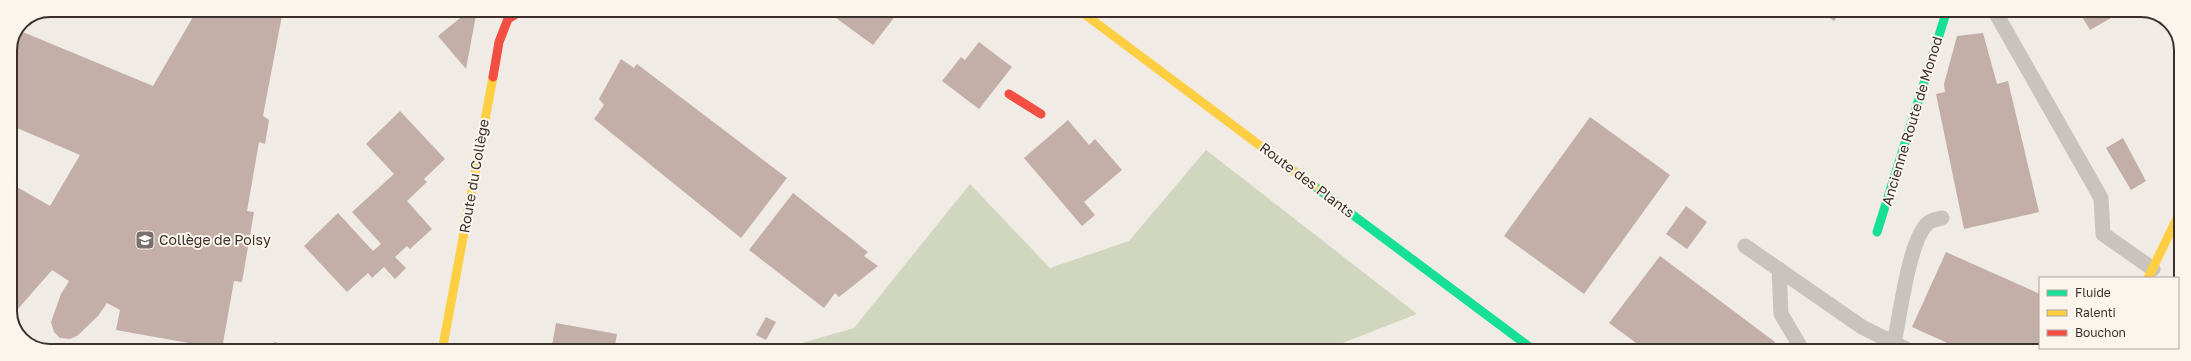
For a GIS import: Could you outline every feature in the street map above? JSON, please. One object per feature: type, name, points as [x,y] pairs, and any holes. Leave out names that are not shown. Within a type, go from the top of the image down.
[{"type":"street","name":"Route du Collège","points":[[443,344],[499,42],[508,19],[511,17]]},
{"type":"street","name":"Route des Plants","points":[[1088,17],[1527,344]]},
{"type":"street","name":"Ancienne Route de Monod","points":[[1877,232],[1945,17]]},
{"type":"street","points":[[1010,94],[1041,114]]},
{"type":"street","points":[[2150,274],[2174,224]]},
{"type":"lane","points":[[1998,17],[2101,198],[2103,234],[2150,274]]},
{"type":"lane","points":[[1745,246],[1862,327],[1894,343],[1914,250],[1919,234],[1929,222],[1942,218]]},
{"type":"lane","points":[[1779,269],[1781,314],[1800,344]]},
{"type":"green space","points":[[1206,150],[1417,314],[1340,344],[801,344],[854,328],[970,184],[1050,268],[1129,241]]},
{"type":"building","points":[[193,17],[282,17],[263,116],[269,120],[265,144],[259,142],[247,211],[254,212],[242,282],[234,281],[223,344],[194,344],[116,330],[120,310],[107,303],[98,316],[77,336],[70,339],[60,338],[54,332],[51,322],[61,294],[69,281],[52,270],[17,310],[17,187],[50,206],[80,155],[17,128],[17,50],[19,37],[23,32],[153,86]]},
{"type":"building","points":[[461,17],[476,17],[466,69],[438,36]]},
{"type":"building","points":[[835,17],[895,17],[873,45]]},
{"type":"building","points":[[1829,17],[1837,17],[1834,21]]},
{"type":"building","points":[[2082,17],[2113,17],[2090,30]]},
{"type":"building","points":[[1983,33],[1997,84],[2008,81],[2039,212],[1964,229],[1936,94],[1945,92],[1944,84],[1957,36]]},
{"type":"building","points":[[979,42],[1012,67],[979,109],[942,81],[961,57],[965,60]]},
{"type":"building","points":[[621,59],[634,68],[637,64],[787,178],[741,238],[594,119],[604,105],[599,99]]},
{"type":"building","points":[[400,111],[445,159],[424,179],[427,182],[407,201],[432,229],[410,249],[407,246],[395,257],[406,268],[395,279],[384,267],[372,278],[368,273],[347,292],[304,246],[338,213],[373,251],[381,244],[352,212],[394,174],[366,144]]},
{"type":"building","points":[[1590,117],[1670,175],[1584,294],[1504,236]]},
{"type":"building","points":[[1068,120],[1089,145],[1095,139],[1122,170],[1084,202],[1095,215],[1082,226],[1024,158]]},
{"type":"building","points":[[2123,138],[2146,181],[2131,190],[2106,148]]},
{"type":"building","points":[[793,193],[868,252],[864,256],[878,266],[839,297],[835,293],[824,308],[749,250]]},
{"type":"building","points":[[1686,206],[1707,222],[1687,249],[1666,234]]},
{"type":"building","points":[[1946,252],[2039,294],[2039,344],[1950,344],[1912,327]]},
{"type":"building","points":[[1660,256],[1775,342],[1773,344],[1638,344],[1609,323]]},
{"type":"building","points":[[766,317],[776,322],[766,340],[756,335]]},
{"type":"building","points":[[556,323],[617,334],[615,344],[552,344]]},
{"type":"building","points":[[274,342],[284,344],[274,344]]},
{"type":"traffic: fast","points":[[1877,232],[1945,17]]},
{"type":"traffic: fast","points":[[1314,186],[1526,344]]},
{"type":"traffic: slow","points":[[1088,17],[1314,186]]},
{"type":"traffic: slow","points":[[443,344],[493,77]]},
{"type":"traffic: slow","points":[[2148,277],[2174,224]]},
{"type":"traffic: jam","points":[[493,77],[499,42],[508,19],[511,17]]},
{"type":"traffic: jam","points":[[1009,94],[1041,114]]},
{"type":"place","name":"Collège de Poisy","points":[[145,240]]}]
